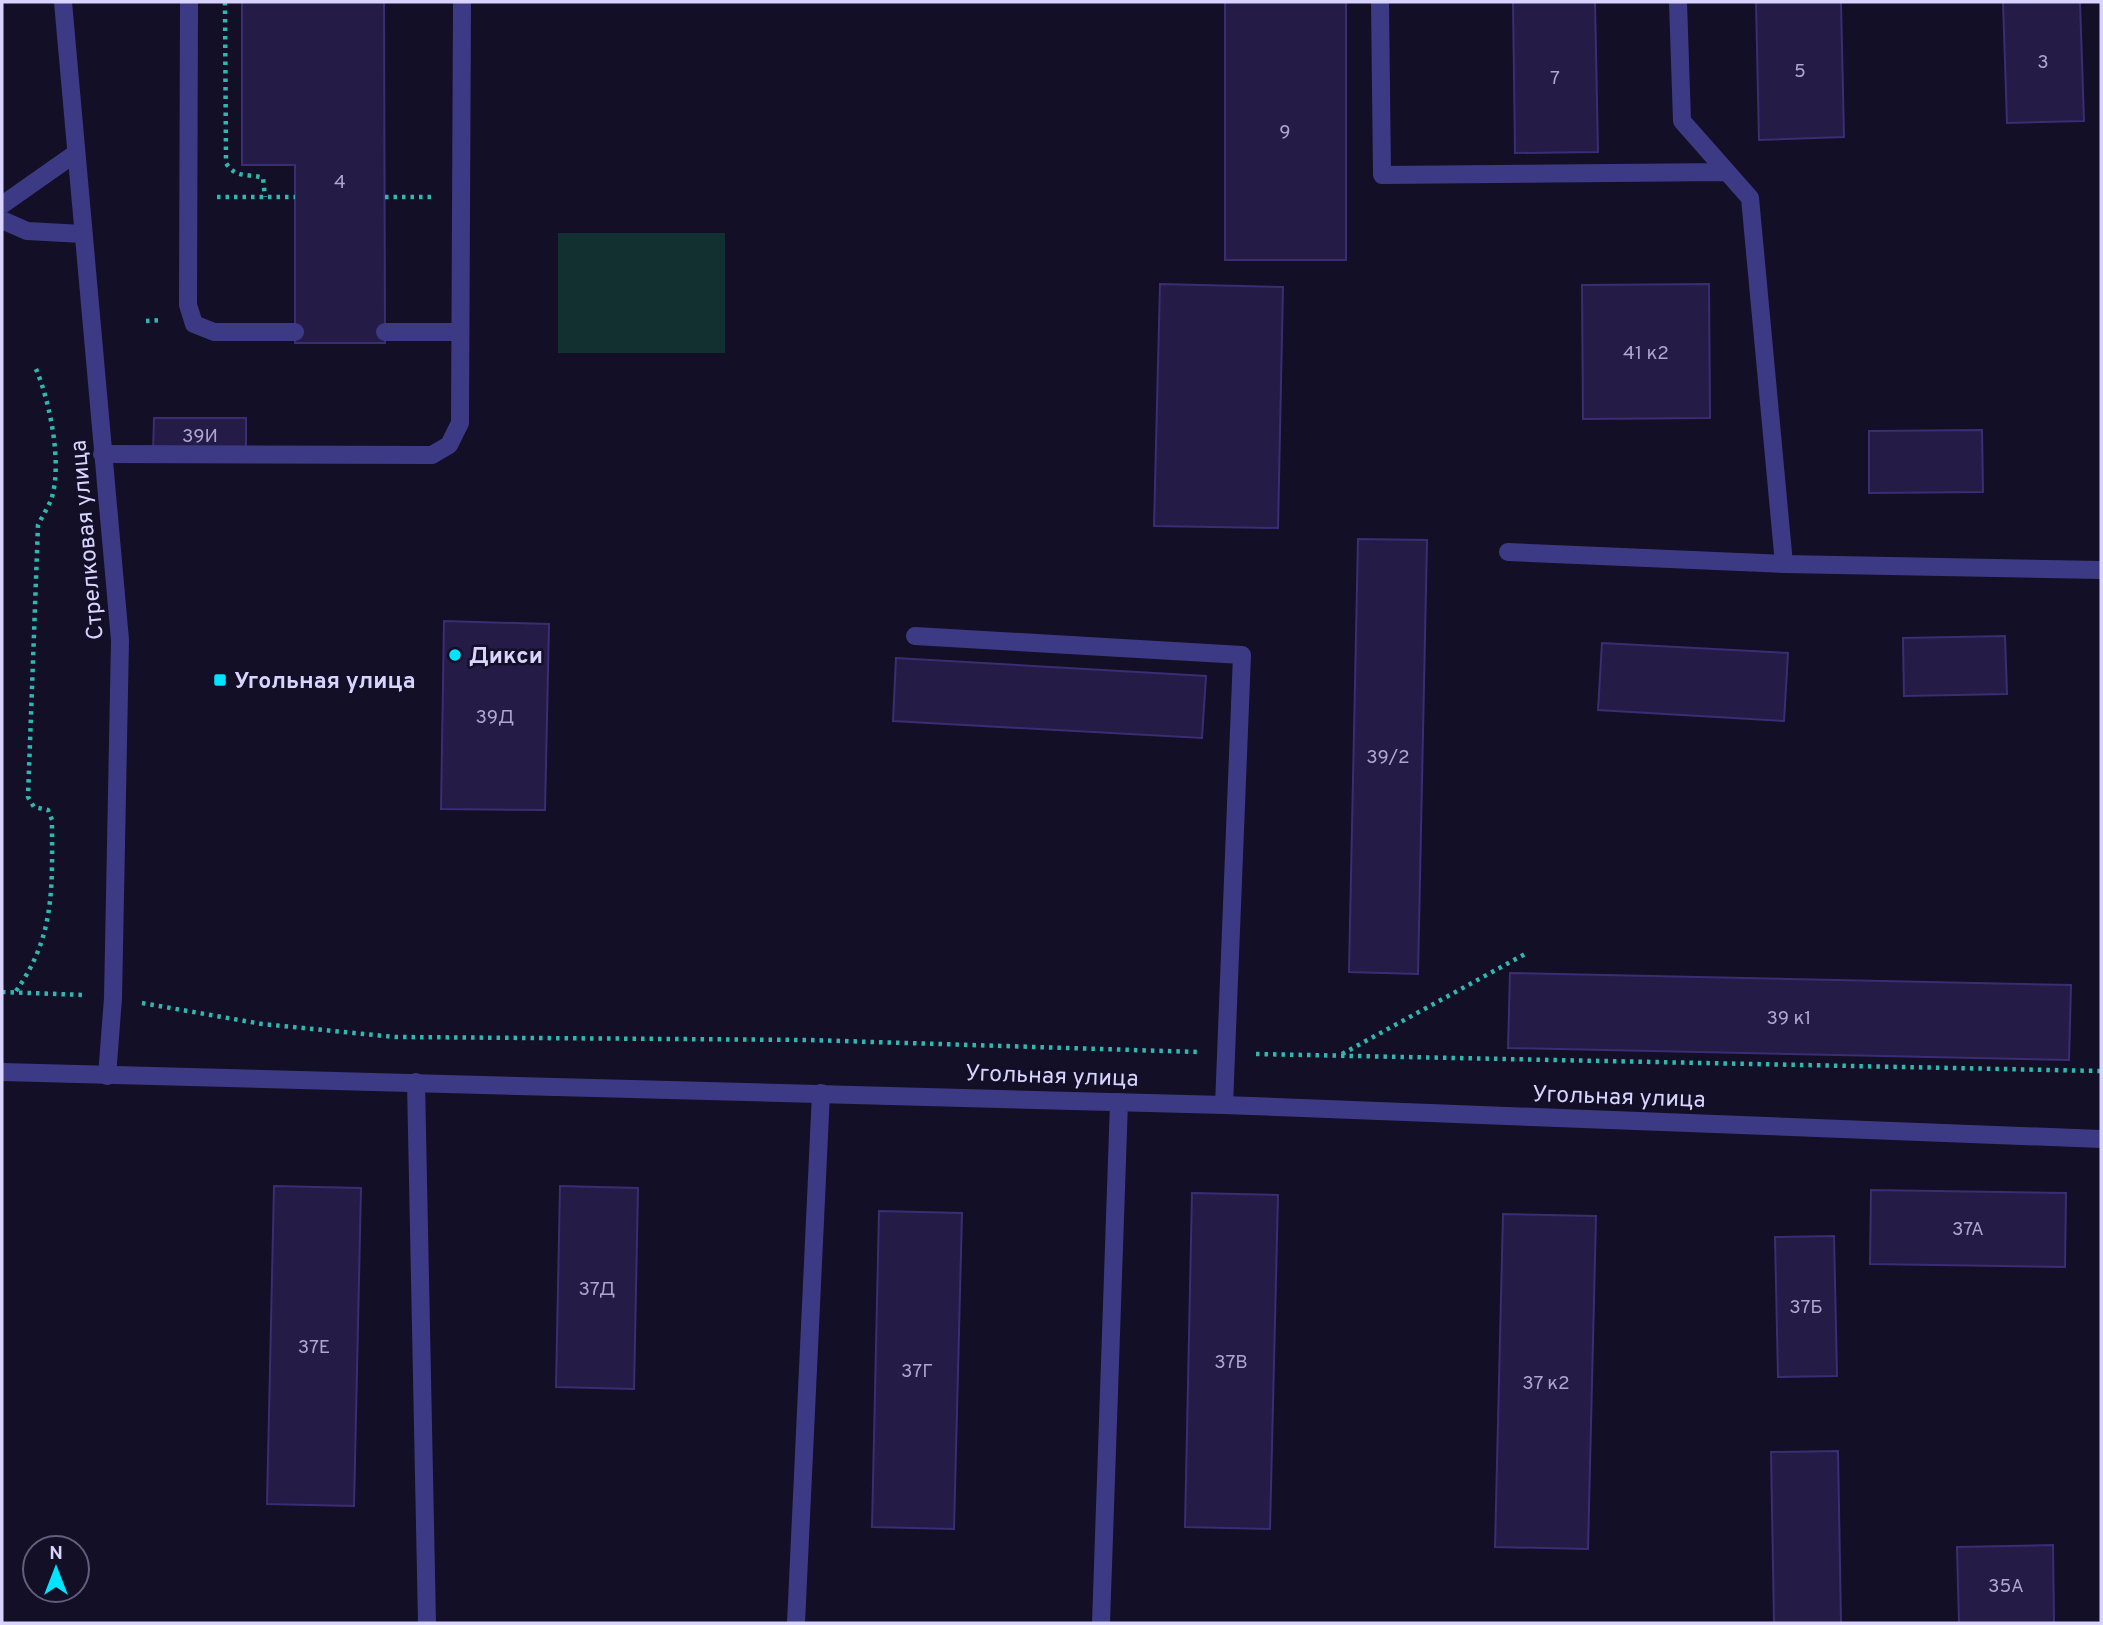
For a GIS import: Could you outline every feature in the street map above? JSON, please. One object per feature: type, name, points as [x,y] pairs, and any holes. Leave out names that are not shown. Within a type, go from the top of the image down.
[{"type":"street","name":"Стрелковая улица","points":[[64,2],[120,640],[113,998],[107,1076]]},
{"type":"street","points":[[189,2],[188,305],[194,324],[214,332],[295,332]]},
{"type":"street","points":[[102,454],[432,455],[449,445],[460,423],[462,2]]},
{"type":"street","points":[[1380,2],[1382,175],[1727,172]]},
{"type":"street","points":[[1678,2],[1682,121],[1750,198],[1784,565]]},
{"type":"street","points":[[2,205],[76,153]]},
{"type":"street","points":[[2,220],[27,231],[83,234]]},
{"type":"street","points":[[385,332],[460,332]]},
{"type":"street","points":[[1508,552],[1784,565],[2101,570]]},
{"type":"street","points":[[915,636],[1242,655],[1224,1105]]},
{"type":"street","name":"Угольная улица","points":[[2,1072],[1224,1105],[2101,1139]]},
{"type":"street","points":[[416,1082],[427,1623]]},
{"type":"street","points":[[796,1623],[821,1093]]},
{"type":"street","points":[[1101,1623],[1119,1102]]},
{"type":"path","points":[[225,2],[226,163],[232,172],[240,176],[263,178],[265,197]]},
{"type":"path","points":[[222,197],[295,197]]},
{"type":"path","points":[[385,197],[461,197]]},
{"type":"path","points":[[16,992],[33,968],[45,936],[52,901],[52,820],[48,810],[34,807],[28,797],[38,525],[51,499],[54,480],[52,416],[36,369]]},
{"type":"path","points":[[1339,1056],[1525,954]]},
{"type":"path","points":[[2,992],[113,998],[262,1024],[395,1037],[810,1040],[1339,1056],[2101,1071]]},
{"type":"green space","points":[[558,233],[725,233],[725,353],[558,353]]},
{"type":"building","points":[[242,2],[384,2],[385,343],[295,343],[295,165],[242,165]]},
{"type":"building","points":[[1225,2],[1346,2],[1346,260],[1225,260]]},
{"type":"building","points":[[1513,2],[1595,2],[1598,152],[1515,153]]},
{"type":"building","points":[[1756,2],[1841,2],[1844,137],[1759,140]]},
{"type":"building","points":[[2003,2],[2080,2],[2084,121],[2007,123]]},
{"type":"building","points":[[1160,284],[1283,287],[1278,528],[1154,526]]},
{"type":"building","points":[[1709,284],[1710,418],[1583,419],[1582,285]]},
{"type":"building","points":[[154,418],[246,418],[246,452],[153,452]]},
{"type":"building","points":[[1982,430],[1983,492],[1869,493],[1869,431]]},
{"type":"building","points":[[1358,539],[1427,540],[1418,974],[1349,972]]},
{"type":"building","points":[[444,621],[549,624],[545,810],[441,809]]},
{"type":"building","points":[[2005,636],[2007,694],[1904,696],[1903,638]]},
{"type":"building","points":[[1602,643],[1788,653],[1784,721],[1598,710]]},
{"type":"building","points":[[896,658],[1206,676],[1202,738],[893,721]]},
{"type":"building","points":[[1510,973],[2071,985],[2069,1060],[1508,1048]]},
{"type":"building","points":[[274,1186],[361,1188],[354,1506],[267,1504]]},
{"type":"building","points":[[560,1186],[638,1188],[634,1389],[556,1387]]},
{"type":"building","points":[[1871,1190],[2066,1193],[2065,1267],[1870,1264]]},
{"type":"building","points":[[1192,1193],[1278,1195],[1270,1529],[1185,1527]]},
{"type":"building","points":[[879,1211],[962,1213],[954,1529],[872,1527]]},
{"type":"building","points":[[1503,1214],[1596,1216],[1588,1549],[1495,1547]]},
{"type":"building","points":[[1834,1236],[1837,1376],[1778,1377],[1775,1237]]},
{"type":"building","points":[[1838,1451],[1841,1623],[1774,1623],[1771,1452]]},
{"type":"building","points":[[2053,1545],[2054,1623],[1959,1623],[1957,1547]]},
{"type":"place","name":"Дикси","points":[[455,655]]},
{"type":"place","name":"Угольная улица","points":[[220,680]]}]
